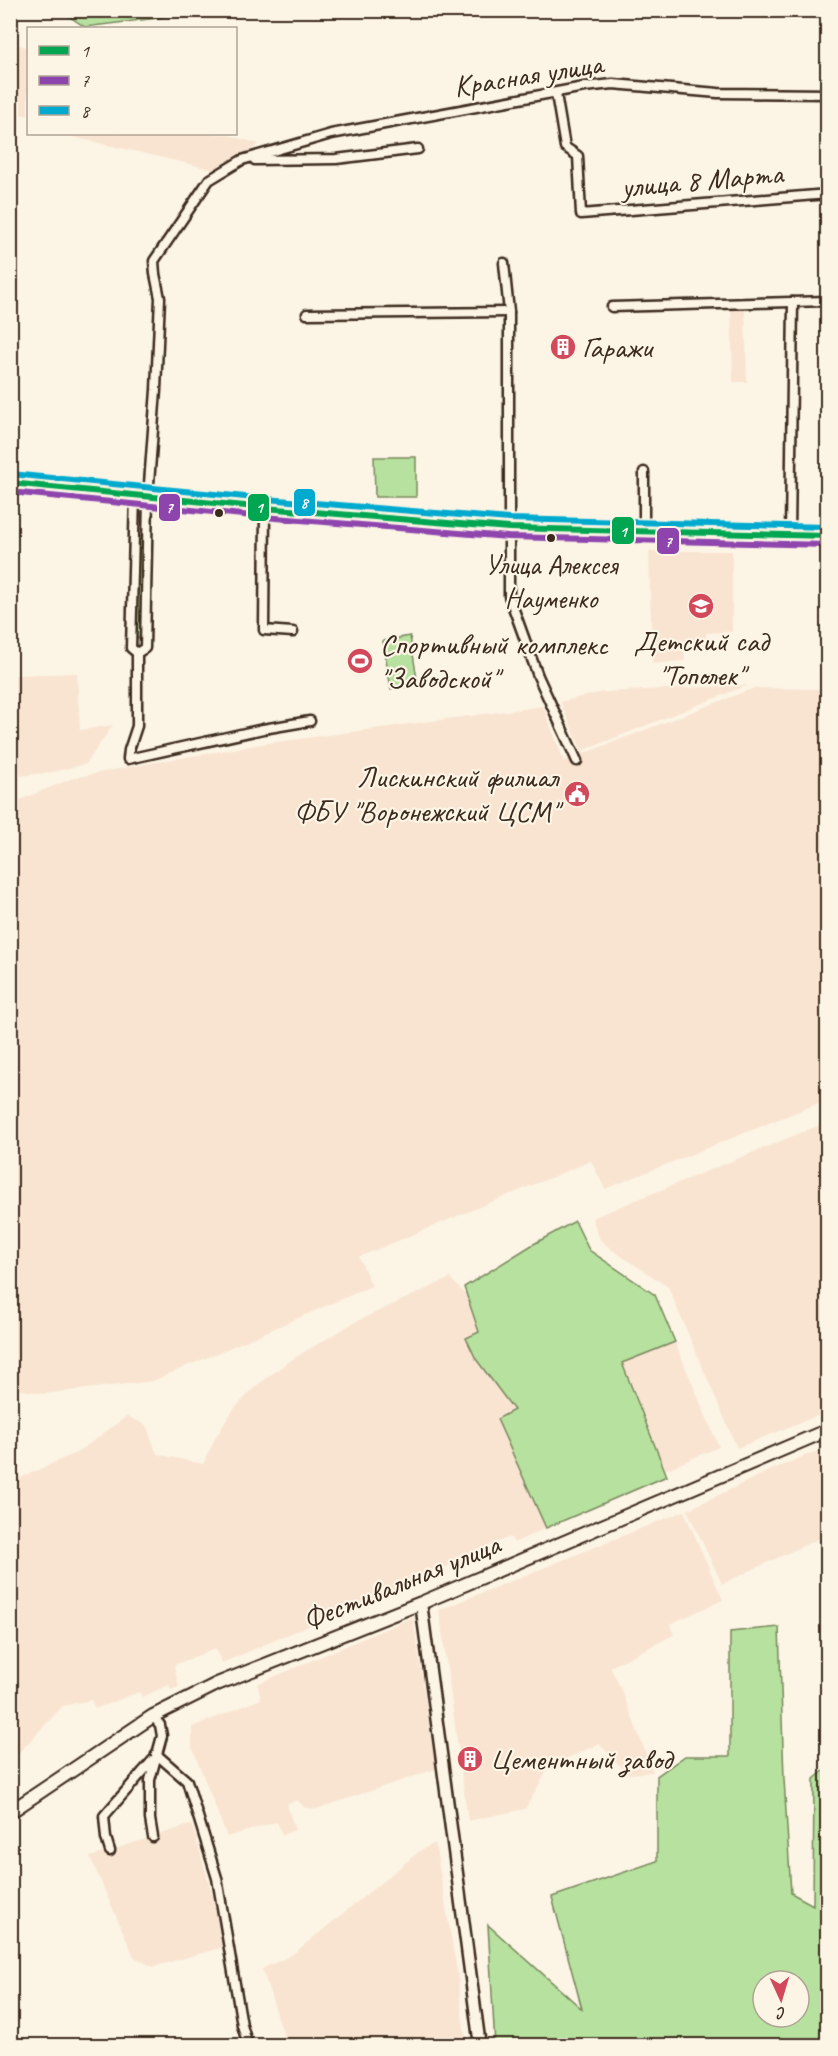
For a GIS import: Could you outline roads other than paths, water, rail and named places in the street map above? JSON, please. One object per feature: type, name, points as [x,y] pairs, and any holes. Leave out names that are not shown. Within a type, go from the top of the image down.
[{"type":"main road","points":[[10,483],[265,508],[509,528],[828,536]]},
{"type":"main road","name":"Фестивальная улица","points":[[10,1812],[153,1716],[231,1678],[421,1603],[828,1430]]},
{"type":"street","name":"Красная улица","points":[[141,496],[160,298],[154,261],[209,180],[242,160],[331,134],[584,87],[613,84],[718,93],[828,94]]},
{"type":"street","name":"улица 8 Марта","points":[[556,94],[565,147],[578,156],[581,214],[828,194]]},
{"type":"street","points":[[242,160],[336,159],[418,150]]},
{"type":"street","points":[[504,263],[509,312],[509,596],[538,676],[576,761]]},
{"type":"street","points":[[612,308],[828,301]]},
{"type":"street","points":[[790,535],[793,302]]},
{"type":"street","points":[[307,314],[509,312]]},
{"type":"street","points":[[644,472],[644,531]]},
{"type":"street","points":[[137,653],[131,648],[141,496]]},
{"type":"street","points":[[137,653],[145,648],[141,496]]},
{"type":"street","points":[[265,508],[264,630],[293,632]]},
{"type":"street","points":[[137,653],[137,726],[128,759],[310,721]]},
{"type":"street","points":[[421,1603],[480,2046]]},
{"type":"street","points":[[153,1716],[160,1725],[162,1736],[150,1780],[150,1819],[153,1837]]},
{"type":"street","points":[[110,1851],[104,1816],[155,1756]]},
{"type":"street","points":[[155,1756],[187,1781],[217,1878],[242,2025],[248,2046]]},
{"type":"place","name":"Гаражи","points":[[563,347]]},
{"type":"place","name":"Улица Алексея Науменко","points":[[551,538]]},
{"type":"place","name":"Детский сад \"Тополек\"","points":[[701,606]]},
{"type":"place","name":"Спортивный комплекс \"Заводской\"","points":[[360,661]]},
{"type":"place","name":"Лискинский филиал ФБУ \"Воронежский ЦСМ\"","points":[[577,794]]},
{"type":"place","name":"Цементный завод","points":[[470,1759]]}]
